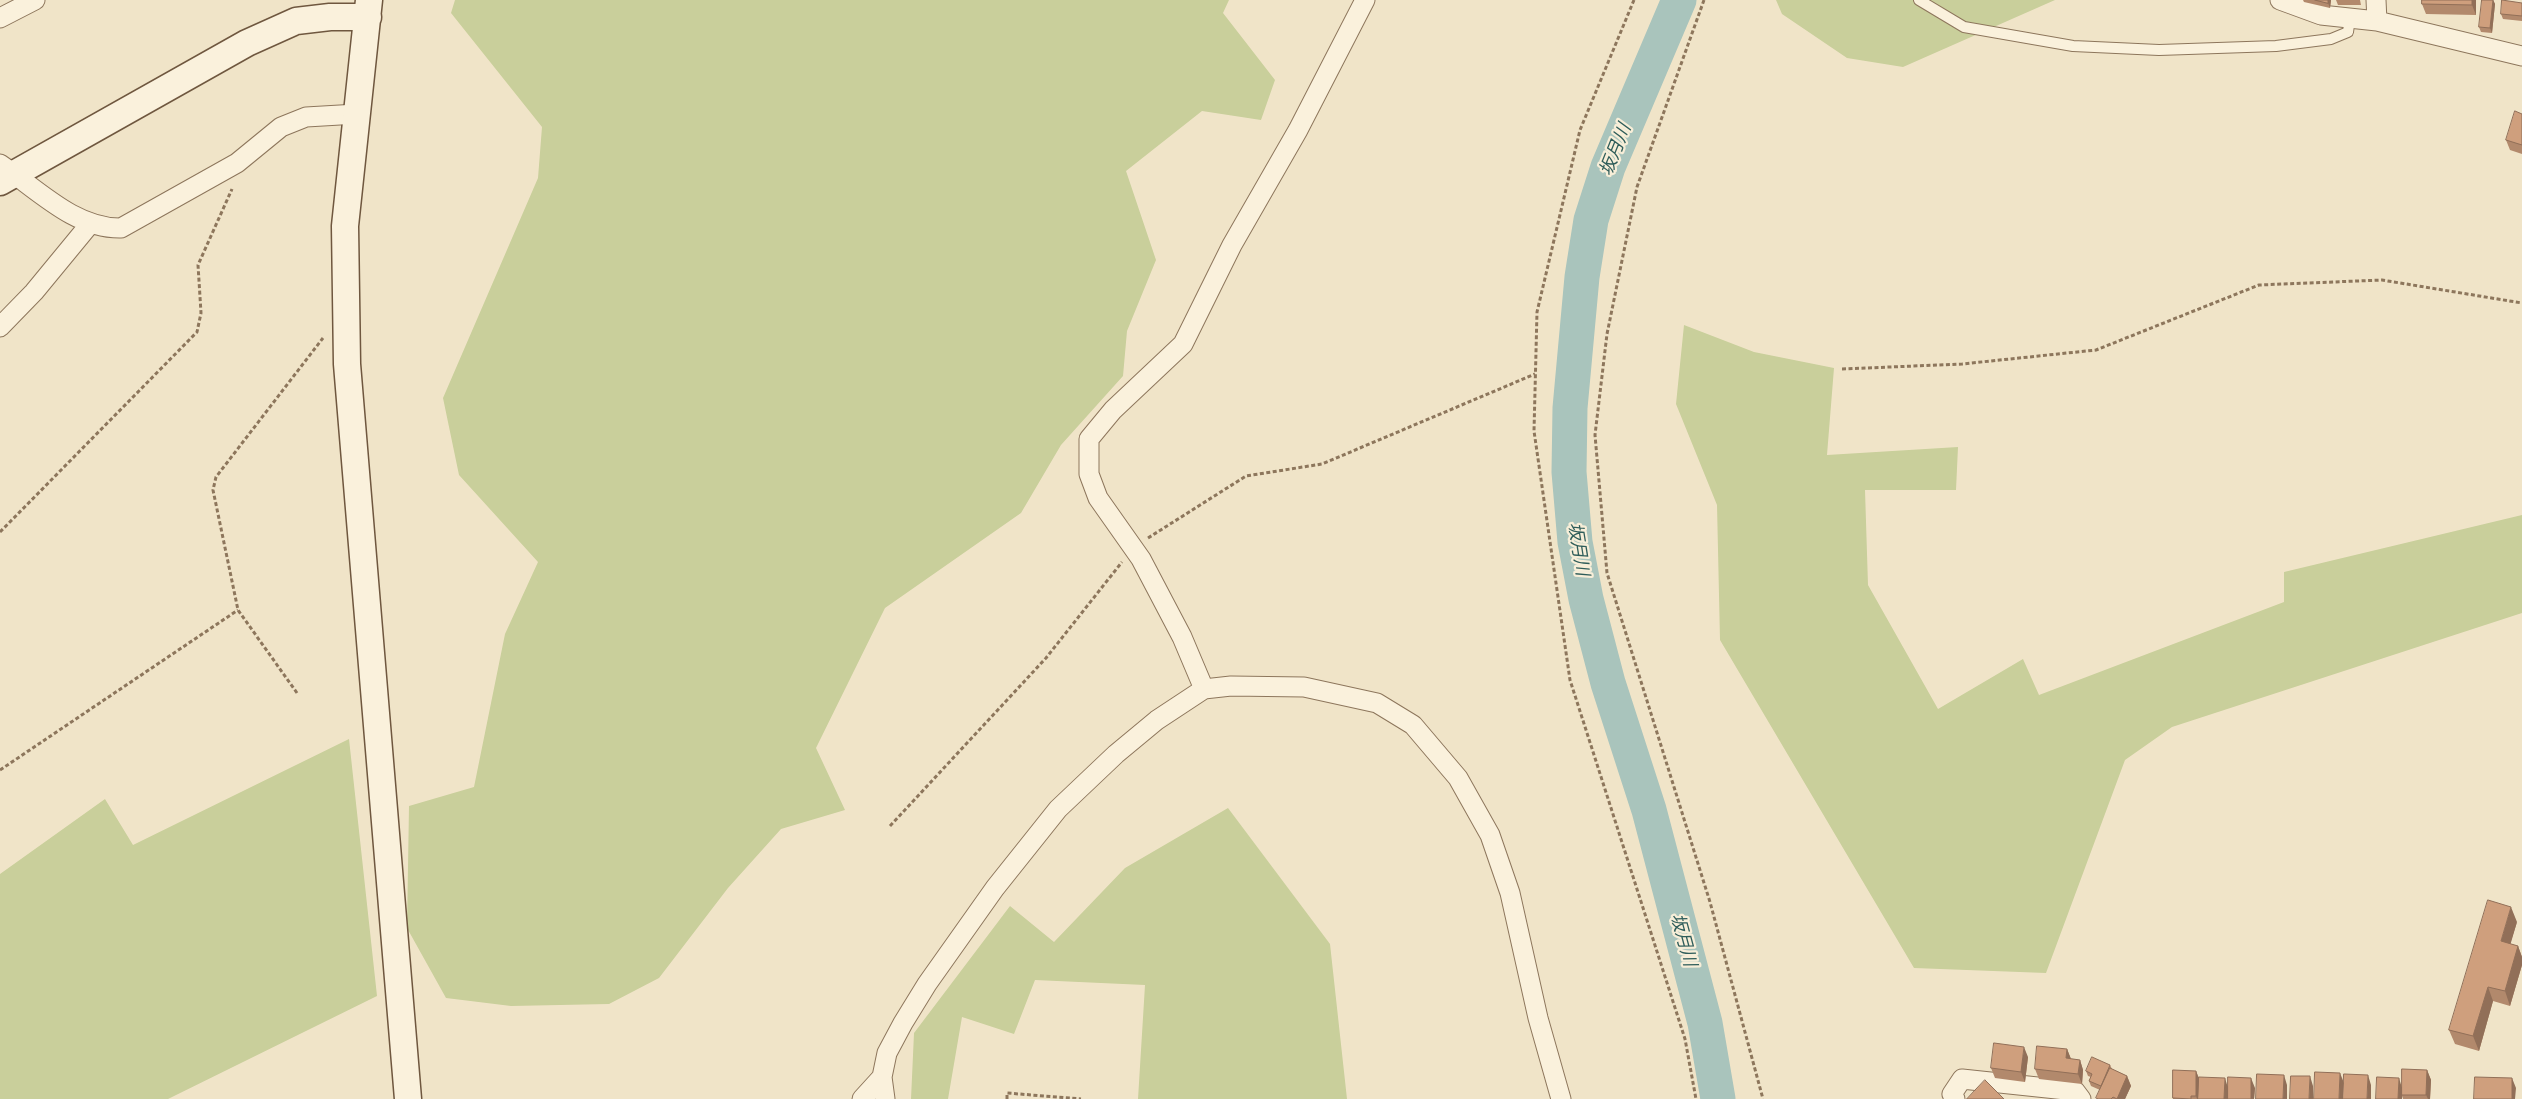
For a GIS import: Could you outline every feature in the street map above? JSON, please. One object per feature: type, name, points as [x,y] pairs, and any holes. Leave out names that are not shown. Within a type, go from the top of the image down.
[{"type":"street","points":[[0,18],[35,0]]},
{"type":"street","points":[[1204,689],[1182,637],[1133,548],[1098,498],[1089,474],[1089,439],[1113,410],[1183,344],[1232,245],[1298,130],[1365,0]]},
{"type":"street","points":[[2280,0],[2321,14],[2377,20],[2522,56]]},
{"type":"street","points":[[2376,0],[2377,20]]},
{"type":"street","points":[[5,173],[247,43],[296,21],[330,17],[369,8],[345,226],[348,374],[408,1099]]},
{"type":"street","points":[[5,173],[90,224],[104,228],[122,228],[238,163],[281,127],[306,117],[357,114]]},
{"type":"street","points":[[0,327],[34,292],[90,224]]},
{"type":"street","points":[[885,1099],[882,1077],[887,1053],[928,984],[995,888],[1058,809],[1116,754],[1157,720],[1204,689],[1231,686],[1304,687],[1377,703],[1413,725],[1458,778],[1490,835],[1510,893],[1538,1018],[1561,1099]]},
{"type":"street","points":[[862,1099],[882,1077]]},
{"type":"street","points":[[1955,1099],[1952,1094],[1962,1079],[2075,1091],[2081,1099]]},
{"type":"lane","points":[[1919,0],[1964,27],[2073,46],[2149,50],[2276,46],[2331,39],[2348,32],[2350,18]]},
{"type":"path","points":[[1634,0],[1580,130],[1537,312],[1534,432],[1570,680],[1685,1039],[1696,1099]]},
{"type":"path","points":[[1704,0],[1637,187],[1607,334],[1595,435],[1607,573],[1710,902],[1763,1099]]},
{"type":"path","points":[[0,532],[197,332],[200,313],[198,265],[210,233],[248,154]]},
{"type":"path","points":[[1842,369],[1962,364],[2096,350],[2260,285],[2382,280],[2522,303]]},
{"type":"path","points":[[297,693],[238,610],[213,490],[216,477],[325,336],[347,323]]},
{"type":"path","points":[[890,826],[1046,658],[1133,548],[1246,476],[1322,464],[1535,374]]},
{"type":"path","points":[[0,770],[238,610]]},
{"type":"path","points":[[1007,1099],[1007,1093],[1081,1099]]},
{"type":"green space","points":[[455,0],[1229,0],[1223,13],[1275,80],[1261,120],[1202,111],[1126,171],[1156,260],[1127,331],[1123,376],[1061,445],[1021,513],[885,608],[816,748],[845,810],[781,829],[728,888],[659,978],[609,1004],[511,1006],[446,998],[407,928],[409,806],[474,787],[505,634],[538,562],[459,475],[443,398],[538,178],[542,127],[451,13]]},
{"type":"green space","points":[[1776,0],[2055,0],[1903,67],[1847,58],[1782,14]]},
{"type":"green space","points":[[1684,325],[1754,352],[1834,368],[1827,455],[1958,447],[1956,490],[1865,490],[1868,585],[1938,709],[2023,659],[2039,695],[2284,602],[2284,572],[2522,515],[2522,613],[2172,727],[2125,760],[2046,973],[1914,968],[1720,640],[1717,505],[1676,404]]},
{"type":"green space","points":[[349,739],[377,996],[168,1099],[0,1099],[0,874],[105,799],[133,845]]},
{"type":"green space","points":[[1228,808],[1330,944],[1347,1099],[1138,1099],[1145,985],[1035,980],[1014,1034],[962,1017],[948,1099],[911,1099],[914,1033],[1010,906],[1054,942],[1125,868]]},
{"type":"building","points":[[2315,0],[2328,0],[2328,3]]},
{"type":"building","points":[[2422,0],[2472,0],[2472,5],[2422,4]]},
{"type":"building","points":[[2482,0],[2493,0],[2490,28],[2479,27]]},
{"type":"building","points":[[2502,0],[2522,3],[2522,16],[2501,14]]},
{"type":"building","points":[[2515,111],[2522,114],[2522,145],[2506,140]]},
{"type":"building","points":[[2488,900],[2511,907],[2501,941],[2518,946],[2505,991],[2488,987],[2473,1036],[2449,1030]]},
{"type":"building","points":[[1994,1043],[2024,1047],[2021,1072],[1991,1068]]},
{"type":"building","points":[[2037,1046],[2067,1049],[2066,1058],[2080,1060],[2078,1074],[2035,1069]]},
{"type":"building","points":[[2092,1057],[2110,1065],[2101,1086],[2089,1081],[2092,1074],[2086,1071]]},
{"type":"building","points":[[2110,1068],[2127,1076],[2117,1099],[2113,1097],[2111,1099],[2098,1099],[2096,1098]]},
{"type":"building","points":[[2402,1069],[2427,1070],[2426,1095],[2402,1095]]},
{"type":"building","points":[[2173,1070],[2196,1071],[2196,1096],[2191,1096],[2191,1099],[2173,1098]]},
{"type":"building","points":[[2315,1072],[2340,1073],[2339,1099],[2314,1099]]},
{"type":"building","points":[[2257,1074],[2284,1075],[2283,1099],[2256,1099]]},
{"type":"building","points":[[2344,1074],[2368,1075],[2367,1099],[2343,1099]]},
{"type":"building","points":[[2291,1076],[2310,1076],[2309,1099],[2290,1099]]},
{"type":"building","points":[[2199,1077],[2225,1078],[2224,1099],[2198,1099]]},
{"type":"building","points":[[2228,1077],[2251,1078],[2251,1099],[2228,1099]]},
{"type":"building","points":[[2377,1077],[2399,1078],[2398,1099],[2376,1099]]},
{"type":"building","points":[[2475,1077],[2512,1078],[2512,1099],[2474,1099]]},
{"type":"building","points":[[1985,1080],[2004,1099],[1967,1099]]},
{"type":"waterway","name":"坂月川","points":[[1679,0],[1608,167],[1591,220],[1582,277],[1570,408],[1569,472],[1575,542],[1586,599],[1608,683],[1649,810],[1705,1023],[1718,1099]]}]
